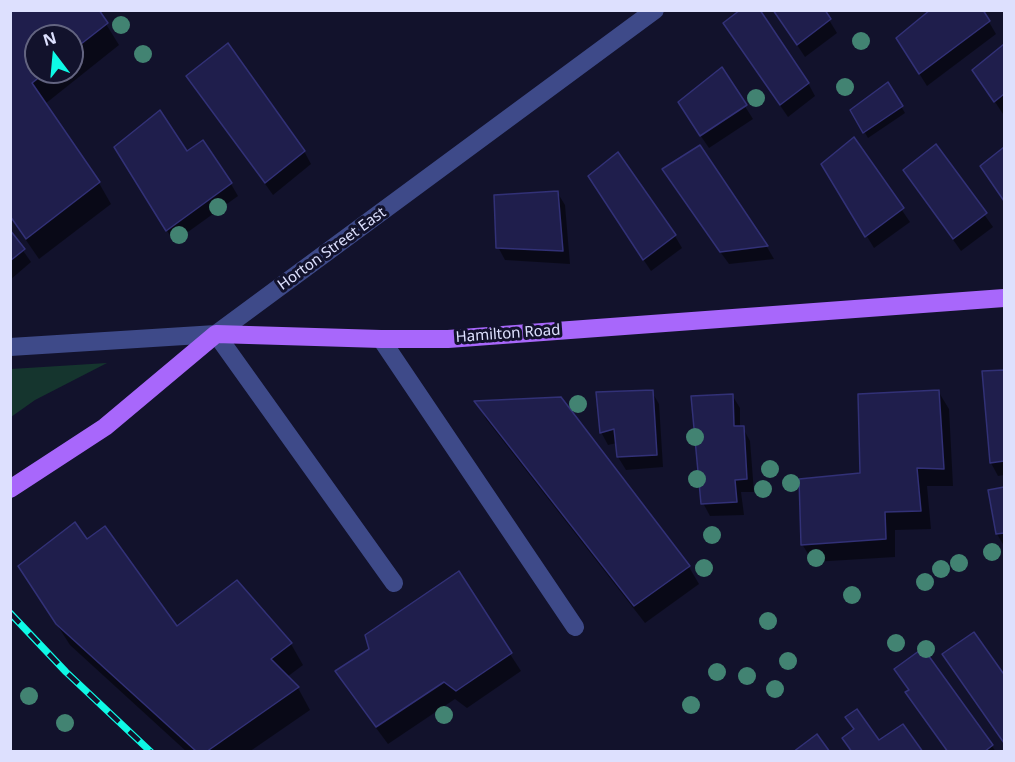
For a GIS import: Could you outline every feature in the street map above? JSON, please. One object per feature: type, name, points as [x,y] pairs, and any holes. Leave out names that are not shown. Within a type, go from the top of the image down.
[{"type":"main road","name":"Hamilton Road","points":[[216,334],[448,339],[1005,298]]},
{"type":"main road","name":"Horton Street East","points":[[10,489],[105,427],[216,334]]},
{"type":"street","name":"Horton Street East","points":[[216,334],[655,10]]},
{"type":"street","name":"Hamilton Road","points":[[10,347],[216,334]]},
{"type":"street","points":[[216,334],[394,583]]},
{"type":"street","points":[[381,339],[575,627]]},
{"type":"green space","points":[[107,363],[35,400],[11,417],[11,369]]},
{"type":"building","points":[[10,10],[99,10],[108,23],[84,42],[84,24],[24,24],[24,84],[33,84],[100,182],[26,239],[10,216]]},
{"type":"building","points":[[740,10],[760,10],[809,83],[780,105],[723,23]]},
{"type":"building","points":[[773,10],[825,10],[831,19],[797,45]]},
{"type":"building","points":[[930,10],[983,10],[990,21],[919,74],[896,38]]},
{"type":"building","points":[[228,43],[305,151],[265,183],[186,76]]},
{"type":"building","points":[[1004,44],[1004,94],[994,102],[972,70]]},
{"type":"building","points":[[722,67],[747,105],[700,136],[678,102]]},
{"type":"building","points":[[888,82],[903,106],[863,133],[850,110]]},
{"type":"building","points":[[160,110],[187,151],[203,140],[232,183],[166,231],[114,147]]},
{"type":"building","points":[[854,137],[904,208],[865,237],[821,164]]},
{"type":"building","points":[[936,144],[987,213],[953,239],[903,170]]},
{"type":"building","points":[[700,145],[768,246],[720,252],[662,169]]},
{"type":"building","points":[[1004,147],[1004,201],[980,166]]},
{"type":"building","points":[[618,152],[676,235],[643,260],[588,176]]},
{"type":"building","points":[[558,191],[563,251],[496,248],[494,195]]},
{"type":"building","points":[[10,230],[25,249],[10,261]]},
{"type":"building","points":[[1004,370],[1004,461],[990,463],[982,371]]},
{"type":"building","points":[[653,390],[657,455],[617,457],[614,429],[600,433],[596,392]]},
{"type":"building","points":[[939,390],[944,469],[917,468],[921,511],[885,512],[886,539],[801,545],[799,479],[860,473],[858,394]]},
{"type":"building","points":[[733,394],[734,426],[744,426],[747,479],[735,480],[737,502],[701,504],[691,396]]},
{"type":"building","points":[[561,397],[690,566],[634,606],[474,401]]},
{"type":"building","points":[[1004,487],[1004,533],[996,534],[988,490]]},
{"type":"building","points":[[75,522],[87,539],[105,526],[177,626],[237,580],[292,643],[271,659],[299,687],[206,752],[197,752],[56,624],[18,566]]},
{"type":"building","points":[[459,571],[512,653],[456,691],[444,682],[376,727],[335,671],[369,649],[365,635]]},
{"type":"building","points":[[974,632],[1004,672],[1004,743],[942,654]]},
{"type":"building","points":[[923,648],[993,745],[984,752],[948,752],[905,692],[909,690],[894,669]]},
{"type":"building","points":[[857,709],[879,740],[903,724],[923,752],[852,752],[842,738],[854,729],[845,717]]},
{"type":"building","points":[[817,734],[830,752],[793,752]]},
{"type":"railway","points":[[10,613],[66,672],[151,752]]}]
